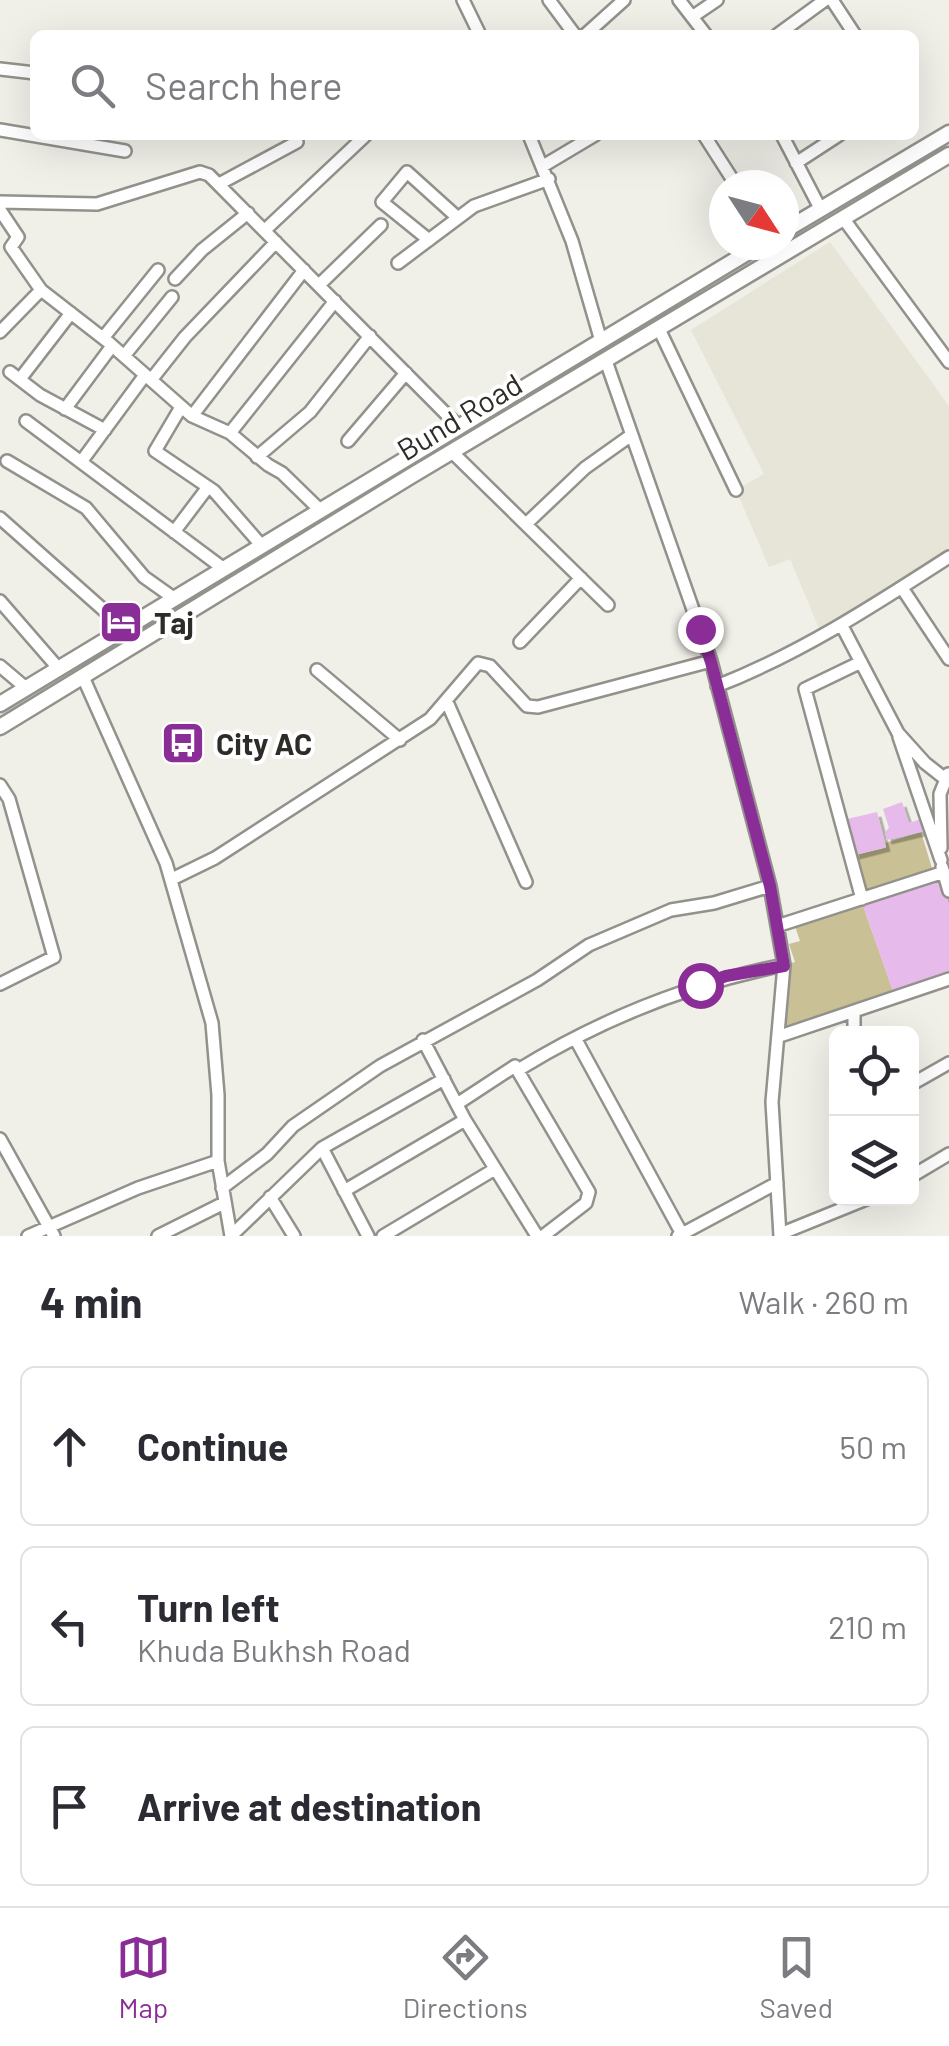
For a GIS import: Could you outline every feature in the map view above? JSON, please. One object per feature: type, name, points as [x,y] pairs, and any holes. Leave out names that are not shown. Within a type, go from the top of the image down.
[{"type":"main road","points":[[799,222],[949,133]]},
{"type":"main road","name":"Bund Road","points":[[799,239],[949,155]]},
{"type":"main road","name":"Bund Road","points":[[0,704],[735,260]]},
{"type":"main road","name":"Bund Road","points":[[0,727],[659,329],[762,260]]},
{"type":"street","points":[[463,0],[478,30]]},
{"type":"street","points":[[548,0],[572,30]]},
{"type":"street","points":[[679,0],[702,30]]},
{"type":"street","points":[[692,17],[717,0]]},
{"type":"street","points":[[784,30],[828,0],[851,30]]},
{"type":"street","points":[[590,30],[621,1]]},
{"type":"street","points":[[0,69],[30,72]]},
{"type":"street","points":[[0,130],[30,135]]},
{"type":"street","points":[[60,140],[125,151]]},
{"type":"street","points":[[265,230],[361,140]]},
{"type":"street","points":[[531,140],[572,241],[601,341]]},
{"type":"street","points":[[398,264],[474,206],[546,172],[588,140]]},
{"type":"street","points":[[707,140],[726,170]]},
{"type":"street","points":[[784,140],[821,210]]},
{"type":"street","points":[[796,164],[832,140]]},
{"type":"street","points":[[219,184],[297,142]]},
{"type":"street","points":[[0,202],[97,204],[200,172],[219,184],[459,427]]},
{"type":"street","points":[[429,240],[382,202],[407,172],[458,218]]},
{"type":"street","points":[[0,210],[18,237],[11,247],[41,290],[187,411],[230,434],[282,472],[321,511]]},
{"type":"street","points":[[176,279],[202,250],[248,213]]},
{"type":"street","points":[[843,218],[949,362]]},
{"type":"street","points":[[319,285],[381,224]]},
{"type":"street","points":[[81,462],[185,336],[276,242]]},
{"type":"street","points":[[65,409],[158,270]]},
{"type":"street","points":[[262,546],[208,487],[156,451],[304,270]]},
{"type":"street","points":[[0,332],[41,290]]},
{"type":"street","points":[[124,356],[172,298]]},
{"type":"street","points":[[230,434],[335,301]]},
{"type":"street","points":[[71,313],[15,375],[40,395],[105,430]]},
{"type":"street","points":[[659,329],[736,490]]},
{"type":"street","points":[[257,456],[310,412],[370,336]]},
{"type":"street","points":[[606,360],[711,662],[770,886],[784,966],[772,1102],[780,1235],[846,1206]]},
{"type":"street","points":[[348,441],[406,372]]},
{"type":"street","points":[[26,421],[224,569]]},
{"type":"street","points":[[526,524],[584,468],[630,436]]},
{"type":"street","points":[[452,452],[608,605]]},
{"type":"street","points":[[7,461],[86,508],[144,577],[175,599]]},
{"type":"street","points":[[174,532],[208,487]]},
{"type":"street","points":[[0,518],[125,629]]},
{"type":"street","points":[[717,686],[772,664],[842,626],[949,558]]},
{"type":"street","points":[[520,642],[581,578]]},
{"type":"street","points":[[902,588],[949,659]]},
{"type":"street","points":[[0,601],[59,669]]},
{"type":"street","points":[[842,626],[898,733],[949,892]]},
{"type":"street","points":[[172,879],[215,858],[430,719],[478,663],[490,666],[527,706],[538,707],[711,662]]},
{"type":"street","points":[[862,662],[805,689],[862,899]]},
{"type":"street","points":[[0,666],[26,688]]},
{"type":"street","points":[[317,670],[400,740]]},
{"type":"street","points":[[83,676],[172,879],[212,1023],[218,1161],[231,1236]]},
{"type":"street","points":[[447,702],[526,882]]},
{"type":"street","points":[[898,733],[925,763],[947,775],[939,802],[942,866]]},
{"type":"street","points":[[0,785],[9,799],[54,957],[0,984]]},
{"type":"street","points":[[777,926],[862,899],[942,866]]},
{"type":"street","points":[[222,1188],[267,1154],[292,1126],[423,1040],[537,980],[589,945],[670,910],[714,903],[770,886]]},
{"type":"street","points":[[518,1070],[594,1026],[665,997],[726,976],[784,966]]},
{"type":"street","points":[[783,1035],[949,979]]},
{"type":"street","points":[[854,1012],[854,1026]]},
{"type":"street","points":[[576,1038],[680,1235],[777,1183]]},
{"type":"street","points":[[423,1040],[465,1120],[540,1236],[586,1203],[589,1192],[514,1066],[457,1104]]},
{"type":"street","points":[[919,1080],[949,1063]]},
{"type":"street","points":[[231,1236],[322,1148],[444,1078]]},
{"type":"street","points":[[344,1192],[465,1120]]},
{"type":"street","points":[[0,1139],[52,1231]]},
{"type":"street","points":[[322,1148],[368,1236]]},
{"type":"street","points":[[919,1172],[949,1154]]},
{"type":"street","points":[[28,1236],[52,1231],[138,1188],[218,1161]]},
{"type":"street","points":[[383,1236],[495,1169]]},
{"type":"street","points":[[270,1197],[294,1236]]},
{"type":"street","points":[[158,1236],[224,1203]]},
{"type":"shaded area","points":[[830,242],[949,406],[949,557],[823,638],[790,559],[769,567],[736,490],[764,474],[691,330]]},
{"type":"shaded area","points":[[921,832],[932,868],[865,890],[855,855],[886,848],[885,843]]},
{"type":"shaded area","points":[[861,900],[893,991],[779,1031],[784,965],[795,962],[789,944],[800,941],[795,926]]},
{"type":"building","points":[[902,802],[909,823],[921,819],[925,831],[887,840],[885,832],[889,828],[883,809]]},
{"type":"building","points":[[877,812],[886,847],[855,855],[850,829],[846,830],[843,820]]},
{"type":"building","points":[[940,878],[949,905],[949,972],[893,991],[861,900],[877,899]]},
{"type":"place","name":"Taj","points":[[121,622]]},
{"type":"place","name":"City AC","points":[[183,743]]},
{"type":"route","points":[[700,629],[770,886],[784,966],[726,976],[700,985]]}]
